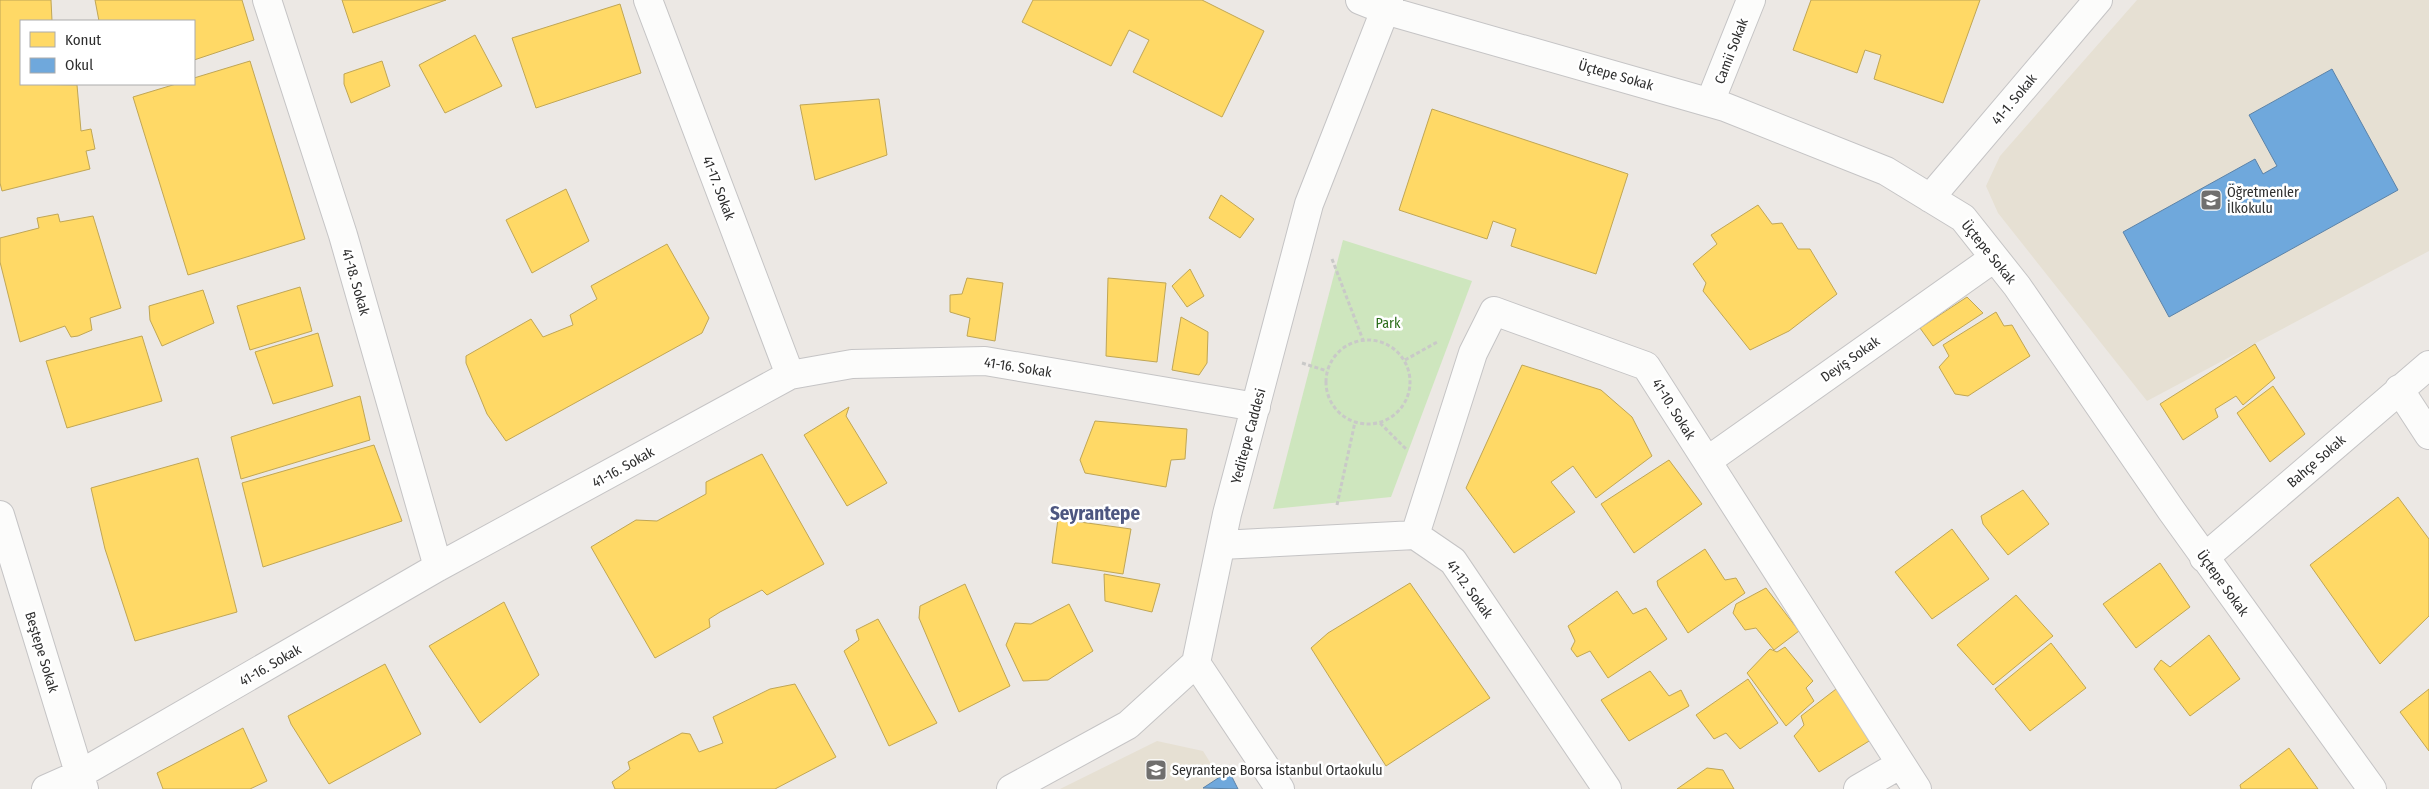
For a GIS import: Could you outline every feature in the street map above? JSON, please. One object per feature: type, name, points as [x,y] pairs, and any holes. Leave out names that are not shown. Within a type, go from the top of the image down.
[{"type":"street","name":"41-18. Sokak","points":[[267,0],[343,234],[438,567]]},
{"type":"street","name":"41-17. Sokak","points":[[648,0],[790,376]]},
{"type":"street","name":"Üçtepe Sokak","points":[[1360,0],[1387,5],[1710,102],[1886,171],[1963,218],[2017,286],[2204,558],[2372,789]]},
{"type":"street","name":"Camii Sokak","points":[[1710,102],[1751,0]]},
{"type":"street","name":"41-1. Sokak","points":[[1930,198],[2098,0]]},
{"type":"street","name":"Yeditepe Caddesi","points":[[1196,663],[1221,545],[1307,211],[1387,5]]},
{"type":"street","name":"Deyiş Sokak","points":[[1707,461],[1994,258]]},
{"type":"street","name":"41-10. Sokak","points":[[1415,535],[1473,353],[1494,311],[1646,366],[1917,789]]},
{"type":"street","name":"41-16. Sokak","points":[[46,789],[82,782],[438,567],[790,376],[852,364],[985,361],[1256,407]]},
{"type":"street","name":"Bahçe Sokak","points":[[2204,558],[2399,388],[2429,365]]},
{"type":"street","points":[[2399,388],[2429,435]]},
{"type":"street","name":"Beştepe Sokak","points":[[0,515],[82,782]]},
{"type":"street","points":[[1221,545],[1415,535]]},
{"type":"street","name":"41-12. Sokak","points":[[1415,535],[1453,561],[1607,789]]},
{"type":"street","points":[[1011,789],[1128,726],[1196,663],[1280,789]]},
{"type":"street","points":[[1858,789],[1900,764]]},
{"type":"path","points":[[1307,211],[1335,265],[1363,340]]},
{"type":"path","points":[[1376,340],[1388,344],[1398,351],[1410,374],[1410,388],[1404,405],[1391,417],[1370,424],[1355,422],[1334,407],[1328,390],[1327,371],[1332,360],[1340,350],[1350,343],[1376,340]]},
{"type":"path","points":[[1329,540],[1355,422]]},
{"type":"shaded area","name":"Öğretmenler İlkokulu","points":[[2137,0],[2429,0],[2429,251],[2147,401],[1998,213],[1986,186],[2000,156]]},
{"type":"shaded area","name":"Seyrantepe Borsa İstanbul Ortaokulu","points":[[1157,741],[1203,751],[1227,789],[1060,789]]},
{"type":"green space","name":"Park","points":[[1343,240],[1472,281],[1391,497],[1273,509]]},
{"type":"building: Konut","points":[[0,0],[51,0],[52,20],[20,20],[20,85],[77,85],[81,131],[91,129],[95,149],[86,151],[90,169],[2,191],[0,183]]},
{"type":"building: Konut","points":[[95,0],[242,0],[254,40],[195,60],[195,20],[99,20]]},
{"type":"building: Konut","points":[[342,0],[446,0],[353,33]]},
{"type":"building: Konut","points":[[1033,0],[1202,0],[1264,31],[1222,117],[1133,72],[1149,40],[1129,30],[1111,66],[1022,22]]},
{"type":"building: Konut","points":[[1811,0],[1980,0],[1943,103],[1874,79],[1881,55],[1865,50],[1857,73],[1793,50]]},
{"type":"building: Konut","points":[[620,4],[641,73],[536,108],[512,38]]},
{"type":"building: Konut","points":[[475,35],[502,86],[445,113],[419,65]]},
{"type":"building: Konut","points":[[250,61],[305,239],[188,275],[133,97],[173,85],[195,85],[195,78]]},
{"type":"building: Konut","points":[[382,61],[390,86],[351,103],[344,84],[344,74]]},
{"type":"building: Konut","points":[[879,99],[887,155],[815,180],[800,105]]},
{"type":"building: Konut","points":[[1432,109],[1628,174],[1596,274],[1511,246],[1516,229],[1493,221],[1487,239],[1399,210]]},
{"type":"building: Konut","points":[[566,189],[589,241],[532,273],[506,220]]},
{"type":"building: Konut","points":[[1221,195],[1254,219],[1240,238],[1209,218]]},
{"type":"building: Konut","points":[[1758,205],[1772,224],[1782,223],[1798,249],[1810,249],[1837,294],[1789,331],[1750,350],[1703,291],[1706,283],[1693,264],[1717,244],[1711,235]]},
{"type":"building: Konut","points":[[58,214],[60,222],[93,216],[121,308],[90,318],[92,330],[78,336],[71,337],[65,326],[20,342],[0,262],[0,238],[39,228],[37,218]]},
{"type":"building: Konut","points":[[667,244],[709,318],[702,333],[506,441],[487,414],[466,363],[466,356],[531,319],[543,337],[573,325],[570,315],[597,299],[591,286]]},
{"type":"building: Konut","points":[[1190,269],[1204,296],[1187,307],[1172,286]]},
{"type":"building: Konut","points":[[967,278],[1003,283],[995,341],[967,336],[970,318],[950,312],[950,295],[962,294]]},
{"type":"building: Konut","points":[[1108,278],[1166,283],[1157,362],[1106,356]]},
{"type":"building: Konut","points":[[300,287],[312,331],[250,350],[237,306]]},
{"type":"building: Konut","points":[[203,290],[214,323],[162,346],[150,320],[149,306]]},
{"type":"building: Konut","points":[[1967,297],[1983,313],[1933,346],[1920,328]]},
{"type":"building: Konut","points":[[1996,312],[2004,326],[2012,325],[2030,356],[1968,396],[1955,394],[1939,367],[1949,356],[1943,345]]},
{"type":"building: Konut","points":[[1181,317],[1208,332],[1207,363],[1199,375],[1172,370]]},
{"type":"building: Konut","points":[[318,333],[333,386],[273,404],[255,352]]},
{"type":"building: Konut","points":[[142,336],[162,401],[67,428],[46,361]]},
{"type":"building: Konut","points":[[2255,344],[2275,378],[2243,405],[2236,396],[2215,409],[2218,417],[2183,440],[2160,404]]},
{"type":"building: Konut","points":[[1522,365],[1601,390],[1632,417],[1652,456],[1596,498],[1573,466],[1551,482],[1575,512],[1514,553],[1466,488]]},
{"type":"building: Konut","points":[[2273,386],[2305,434],[2270,462],[2237,413]]},
{"type":"building: Konut","points":[[360,396],[370,440],[241,479],[231,437]]},
{"type":"building: Konut","points":[[849,407],[846,416],[887,483],[847,506],[804,435]]},
{"type":"building: Konut","points":[[1095,421],[1187,429],[1185,459],[1171,460],[1166,487],[1085,473],[1080,460]]},
{"type":"building: Konut","points":[[374,445],[402,521],[263,567],[242,483]]},
{"type":"building: Konut","points":[[762,454],[824,564],[767,595],[762,590],[720,612],[709,619],[710,627],[655,658],[591,547],[636,520],[657,521],[706,494],[706,482]]},
{"type":"building: Konut","points":[[198,458],[237,612],[135,641],[105,549],[91,488]]},
{"type":"building: Konut","points":[[1669,460],[1702,504],[1634,553],[1601,504]]},
{"type":"building: Konut","points":[[2023,490],[2049,524],[2008,555],[1983,524],[1981,516]]},
{"type":"building: Konut","points":[[2398,497],[2429,539],[2429,616],[2380,664],[2310,565]]},
{"type":"building: Konut","points":[[1058,519],[1131,529],[1123,574],[1052,563]]},
{"type":"building: Konut","points":[[1952,529],[1989,579],[1932,619],[1895,572]]},
{"type":"building: Konut","points":[[1705,549],[1725,580],[1736,578],[1745,593],[1688,633],[1658,586],[1657,581]]},
{"type":"building: Konut","points":[[2160,563],[2190,607],[2136,648],[2103,604]]},
{"type":"building: Konut","points":[[1104,574],[1160,584],[1152,612],[1105,601]]},
{"type":"building: Konut","points":[[1410,583],[1490,698],[1386,766],[1311,648],[1328,633]]},
{"type":"building: Konut","points":[[965,584],[1010,686],[959,712],[919,618],[920,606]]},
{"type":"building: Konut","points":[[1766,588],[1799,631],[1774,650],[1756,628],[1745,630],[1733,613],[1736,604]]},
{"type":"building: Konut","points":[[1617,591],[1633,614],[1646,608],[1667,639],[1608,678],[1590,651],[1577,657],[1571,649],[1575,641],[1568,626]]},
{"type":"building: Konut","points":[[2016,595],[2053,636],[1993,685],[1957,645]]},
{"type":"building: Konut","points":[[504,602],[539,675],[480,723],[429,646]]},
{"type":"building: Konut","points":[[1069,604],[1093,651],[1048,680],[1023,681],[1006,645],[1015,623],[1031,624]]},
{"type":"building: Konut","points":[[878,619],[937,723],[889,746],[844,651],[859,640],[856,630]]},
{"type":"building: Konut","points":[[2209,635],[2240,679],[2190,716],[2154,669],[2161,660],[2170,667]]},
{"type":"building: Konut","points":[[2051,643],[2086,688],[2030,731],[1995,689]]},
{"type":"building: Konut","points":[[1785,647],[1813,681],[1806,688],[1814,701],[1786,726],[1747,673],[1770,649],[1777,652]]},
{"type":"building: Konut","points":[[385,664],[421,734],[329,784],[291,724],[288,716]]},
{"type":"building: Konut","points":[[1650,671],[1669,696],[1681,690],[1689,706],[1629,741],[1601,700]]},
{"type":"building: Konut","points":[[1748,679],[1778,723],[1740,749],[1726,733],[1714,739],[1696,715]]},
{"type":"building: Konut","points":[[795,684],[836,757],[775,789],[615,789],[612,782],[630,769],[628,762],[682,733],[690,734],[699,752],[723,743],[713,717],[770,689]]},
{"type":"building: Konut","points":[[1840,686],[1874,738],[1819,772],[1794,736],[1804,725],[1801,716]]},
{"type":"building: Konut","points":[[2429,689],[2429,751],[2400,712]]},
{"type":"building: Konut","points":[[243,728],[267,781],[250,789],[163,789],[157,773]]},
{"type":"building: Konut","points":[[2289,748],[2318,789],[2241,789],[2240,785]]},
{"type":"building: Konut","points":[[1707,768],[1723,770],[1734,789],[1677,789]]},
{"type":"building: Okul","points":[[2332,69],[2398,190],[2169,317],[2123,232],[2255,159],[2263,174],[2277,166],[2249,115]]},
{"type":"building: Okul","points":[[1229,771],[1238,789],[1203,788]]},
{"type":"place","name":"Öğretmenler İlkokulu","points":[[2211,200]]},
{"type":"place","name":"Seyrantepe Borsa İstanbul Ortaokulu","points":[[1156,770]]},
{"type":"district","name":"Seyrantepe","points":[[1095,513]]}]
